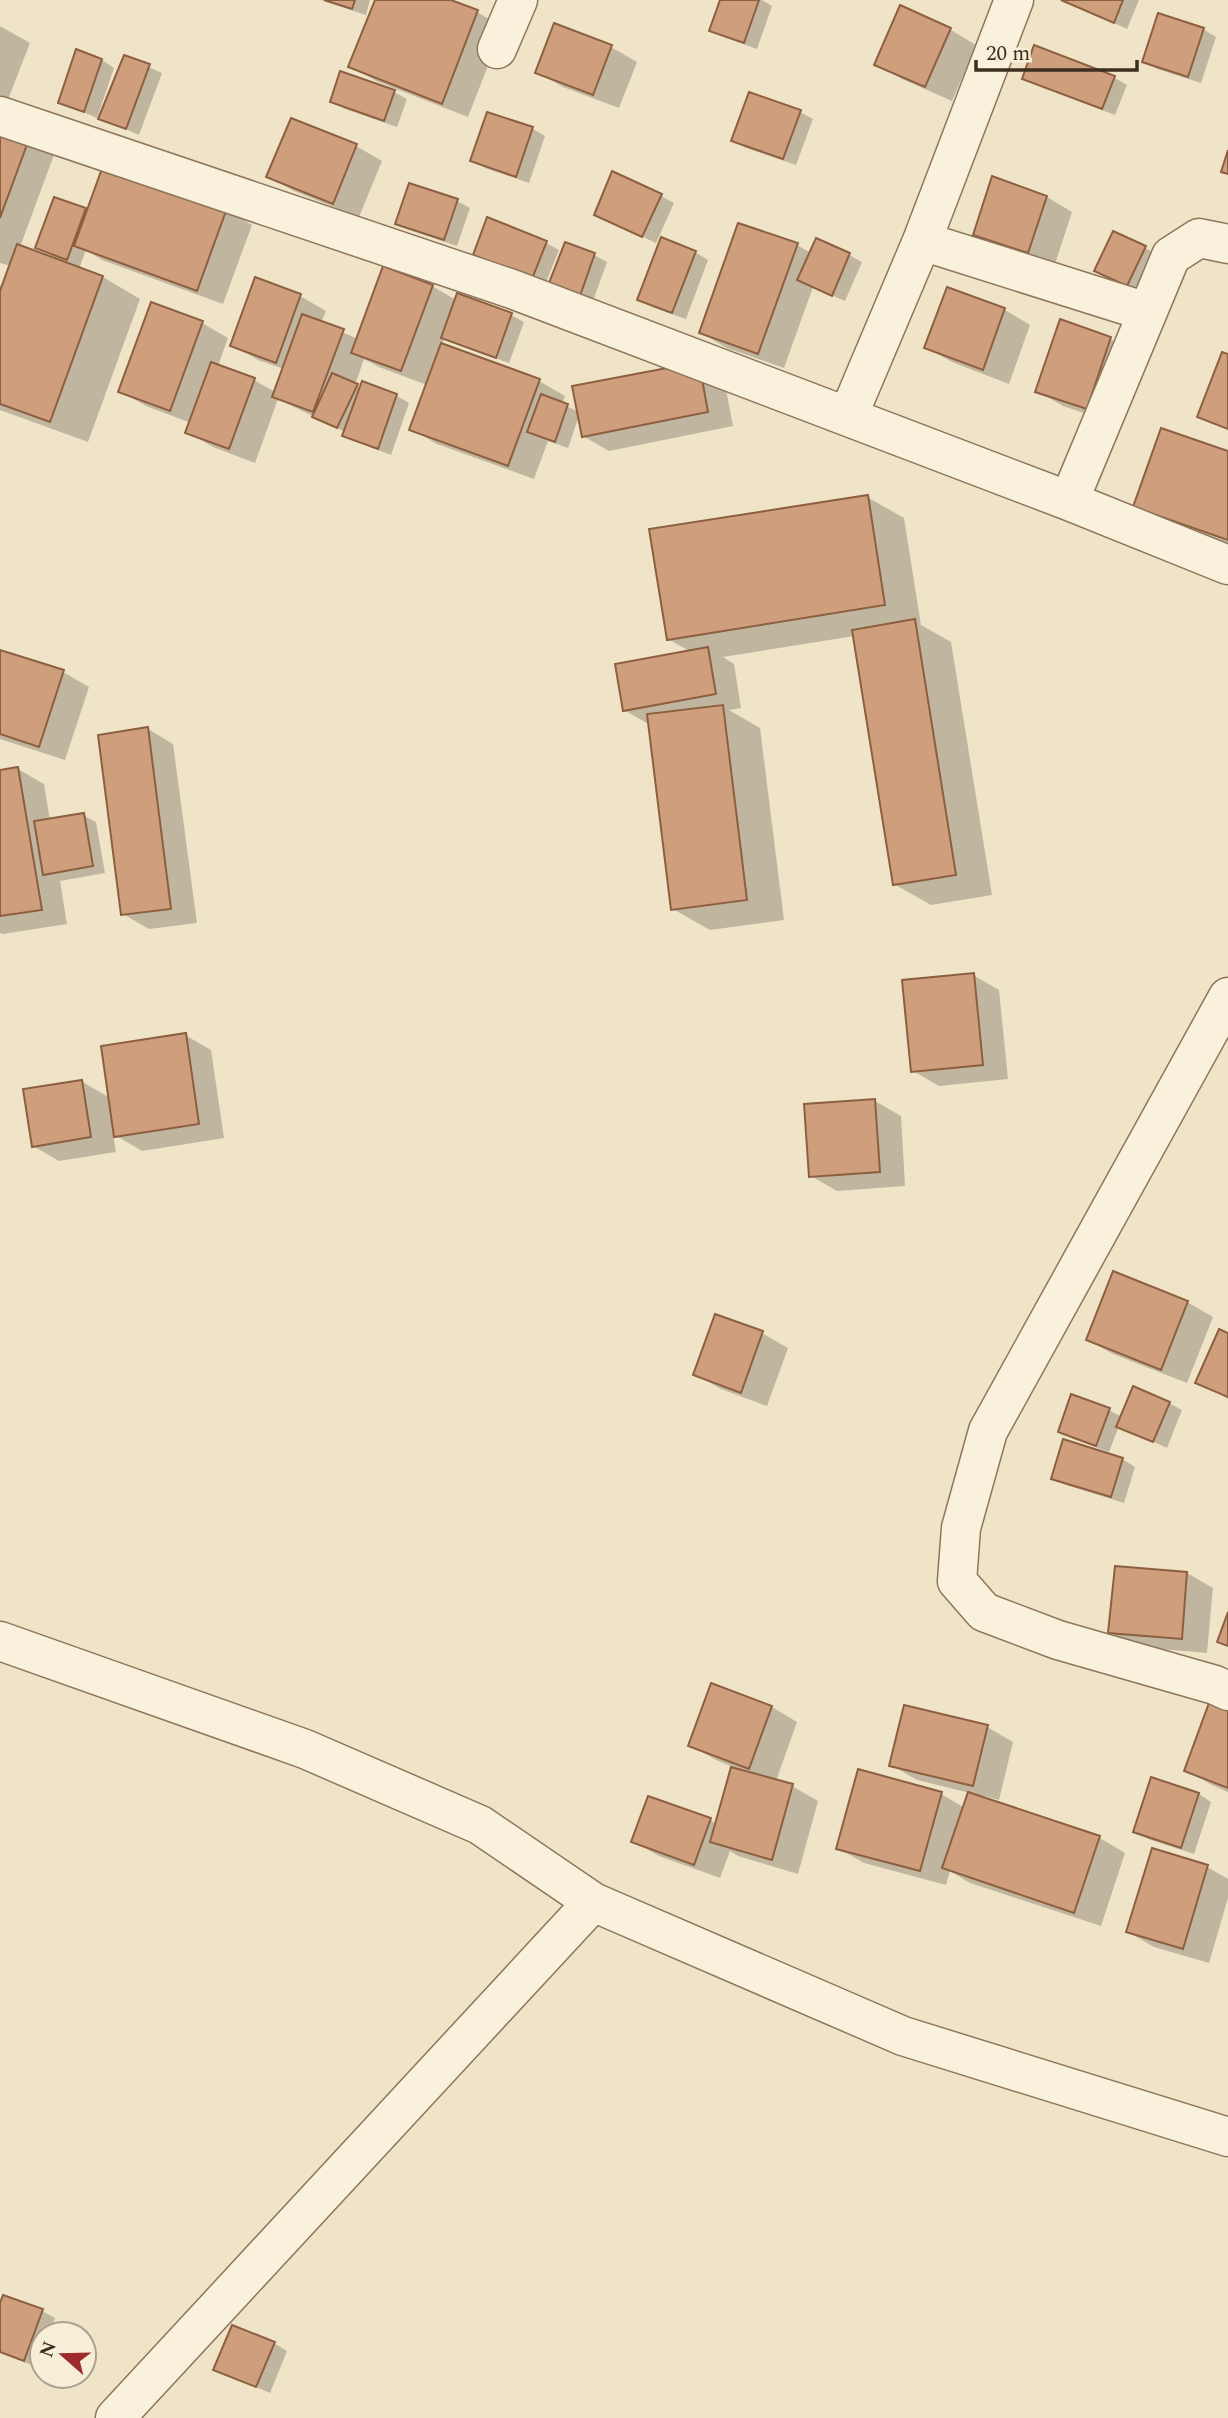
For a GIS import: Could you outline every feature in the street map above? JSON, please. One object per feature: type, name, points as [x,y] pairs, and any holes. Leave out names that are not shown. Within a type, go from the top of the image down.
[{"type":"street","points":[[497,49],[518,0]]},
{"type":"street","points":[[848,416],[922,241],[1014,0]]},
{"type":"street","points":[[0,116],[512,289],[1069,501],[1228,565]]},
{"type":"street","points":[[1069,501],[1171,256],[1199,238],[1228,244]]},
{"type":"street","points":[[922,241],[1147,312]]},
{"type":"street","points":[[1228,997],[988,1430],[961,1528],[957,1581],[984,1612],[1058,1640],[1228,1691]]},
{"type":"street","points":[[0,1641],[306,1749],[480,1825],[593,1902],[903,2036],[1228,2137]]},
{"type":"street","points":[[115,2418],[593,1902]]},
{"type":"building","points":[[324,0],[355,0],[352,9]]},
{"type":"building","points":[[375,0],[451,0],[478,10],[442,104],[348,67]]},
{"type":"building","points":[[720,0],[759,0],[744,43],[709,31]]},
{"type":"building","points":[[1061,0],[1123,0],[1114,23]]},
{"type":"building","points":[[900,5],[951,28],[925,87],[874,65]]},
{"type":"building","points":[[1158,13],[1204,28],[1188,77],[1142,62]]},
{"type":"building","points":[[554,23],[612,45],[593,95],[535,73]]},
{"type":"building","points":[[1034,45],[1115,76],[1102,109],[1022,79]]},
{"type":"building","points":[[76,49],[102,59],[84,112],[58,103]]},
{"type":"building","points":[[124,55],[150,64],[126,129],[98,119]]},
{"type":"building","points":[[340,71],[395,90],[384,121],[330,102]]},
{"type":"building","points":[[749,92],[801,110],[783,159],[731,141]]},
{"type":"building","points":[[487,112],[533,127],[516,177],[470,161]]},
{"type":"building","points":[[291,118],[357,144],[333,204],[266,177]]},
{"type":"building","points":[[0,128],[29,139],[0,218]]},
{"type":"building","points":[[1228,150],[1228,174],[1221,172]]},
{"type":"building","points":[[104,163],[227,208],[197,291],[74,246]]},
{"type":"building","points":[[612,171],[662,194],[642,237],[594,215]]},
{"type":"building","points":[[992,176],[1047,196],[1028,253],[973,235]]},
{"type":"building","points":[[409,183],[458,199],[444,240],[395,224]]},
{"type":"building","points":[[54,197],[86,208],[67,260],[35,248]]},
{"type":"building","points":[[487,217],[547,241],[532,279],[473,255]]},
{"type":"building","points":[[738,223],[798,243],[758,354],[699,333]]},
{"type":"building","points":[[1113,231],[1146,246],[1127,286],[1094,271]]},
{"type":"building","points":[[661,237],[696,251],[672,313],[637,300]]},
{"type":"building","points":[[816,238],[850,253],[832,296],[797,280]]},
{"type":"building","points":[[565,242],[595,253],[580,296],[549,283]]},
{"type":"building","points":[[17,244],[103,276],[50,422],[0,404],[0,291]]},
{"type":"building","points":[[383,266],[433,285],[401,371],[351,353]]},
{"type":"building","points":[[255,277],[301,294],[276,363],[230,346]]},
{"type":"building","points":[[947,287],[1005,308],[983,370],[924,348]]},
{"type":"building","points":[[457,293],[512,313],[496,358],[441,338]]},
{"type":"building","points":[[151,302],[203,321],[170,411],[118,392]]},
{"type":"building","points":[[302,314],[344,329],[313,412],[272,397]]},
{"type":"building","points":[[1060,319],[1111,337],[1087,409],[1035,392]]},
{"type":"building","points":[[441,343],[540,379],[508,466],[409,430]]},
{"type":"building","points":[[1222,352],[1228,354],[1228,429],[1197,417]]},
{"type":"building","points":[[211,362],[255,378],[229,449],[185,433]]},
{"type":"building","points":[[699,362],[708,412],[582,437],[572,386]]},
{"type":"building","points":[[332,373],[358,384],[337,428],[312,417]]},
{"type":"building","points":[[362,381],[397,394],[378,449],[342,436]]},
{"type":"building","points":[[541,394],[568,404],[555,442],[527,432]]},
{"type":"building","points":[[1161,428],[1228,451],[1228,540],[1133,507]]},
{"type":"building","points":[[868,495],[885,605],[667,640],[649,529]]},
{"type":"building","points":[[915,619],[956,875],[893,885],[852,630]]},
{"type":"building","points":[[708,647],[716,694],[623,711],[615,664]]},
{"type":"building","points":[[0,650],[64,670],[39,747],[0,734]]},
{"type":"building","points":[[723,705],[747,900],[671,910],[647,714]]},
{"type":"building","points":[[148,727],[171,909],[121,915],[98,735]]},
{"type":"building","points":[[18,767],[42,910],[0,916],[0,770]]},
{"type":"building","points":[[84,813],[93,866],[43,875],[34,821]]},
{"type":"building","points":[[974,973],[983,1065],[911,1072],[902,980]]},
{"type":"building","points":[[186,1033],[199,1124],[114,1137],[101,1046]]},
{"type":"building","points":[[82,1080],[91,1137],[32,1147],[23,1089]]},
{"type":"building","points":[[875,1099],[880,1172],[809,1177],[804,1104]]},
{"type":"building","points":[[1113,1271],[1188,1301],[1161,1370],[1086,1340]]},
{"type":"building","points":[[715,1314],[763,1331],[741,1393],[693,1375]]},
{"type":"building","points":[[1219,1329],[1228,1333],[1228,1397],[1195,1383]]},
{"type":"building","points":[[1133,1386],[1170,1402],[1153,1442],[1116,1427]]},
{"type":"building","points":[[1071,1394],[1110,1408],[1096,1446],[1058,1432]]},
{"type":"building","points":[[1063,1439],[1123,1458],[1111,1497],[1051,1479]]},
{"type":"building","points":[[1115,1566],[1187,1572],[1182,1639],[1108,1633]]},
{"type":"building","points":[[1228,1612],[1228,1646],[1217,1642]]},
{"type":"building","points":[[711,1683],[772,1706],[749,1769],[688,1746]]},
{"type":"building","points":[[1209,1703],[1228,1710],[1228,1788],[1184,1771]]},
{"type":"building","points":[[904,1705],[988,1725],[973,1786],[889,1766]]},
{"type":"building","points":[[731,1767],[793,1784],[772,1860],[710,1842]]},
{"type":"building","points":[[858,1769],[942,1792],[920,1871],[836,1849]]},
{"type":"building","points":[[1151,1777],[1199,1793],[1181,1848],[1133,1832]]},
{"type":"building","points":[[968,1792],[1100,1836],[1074,1913],[942,1868]]},
{"type":"building","points":[[648,1796],[711,1818],[694,1865],[631,1842]]},
{"type":"building","points":[[1152,1848],[1208,1865],[1183,1949],[1126,1932]]},
{"type":"building","points":[[3,2295],[43,2309],[39,2320],[28,2320],[28,2350],[24,2361],[0,2352],[0,2303]]},
{"type":"building","points":[[232,2325],[275,2342],[256,2387],[213,2370]]}]
